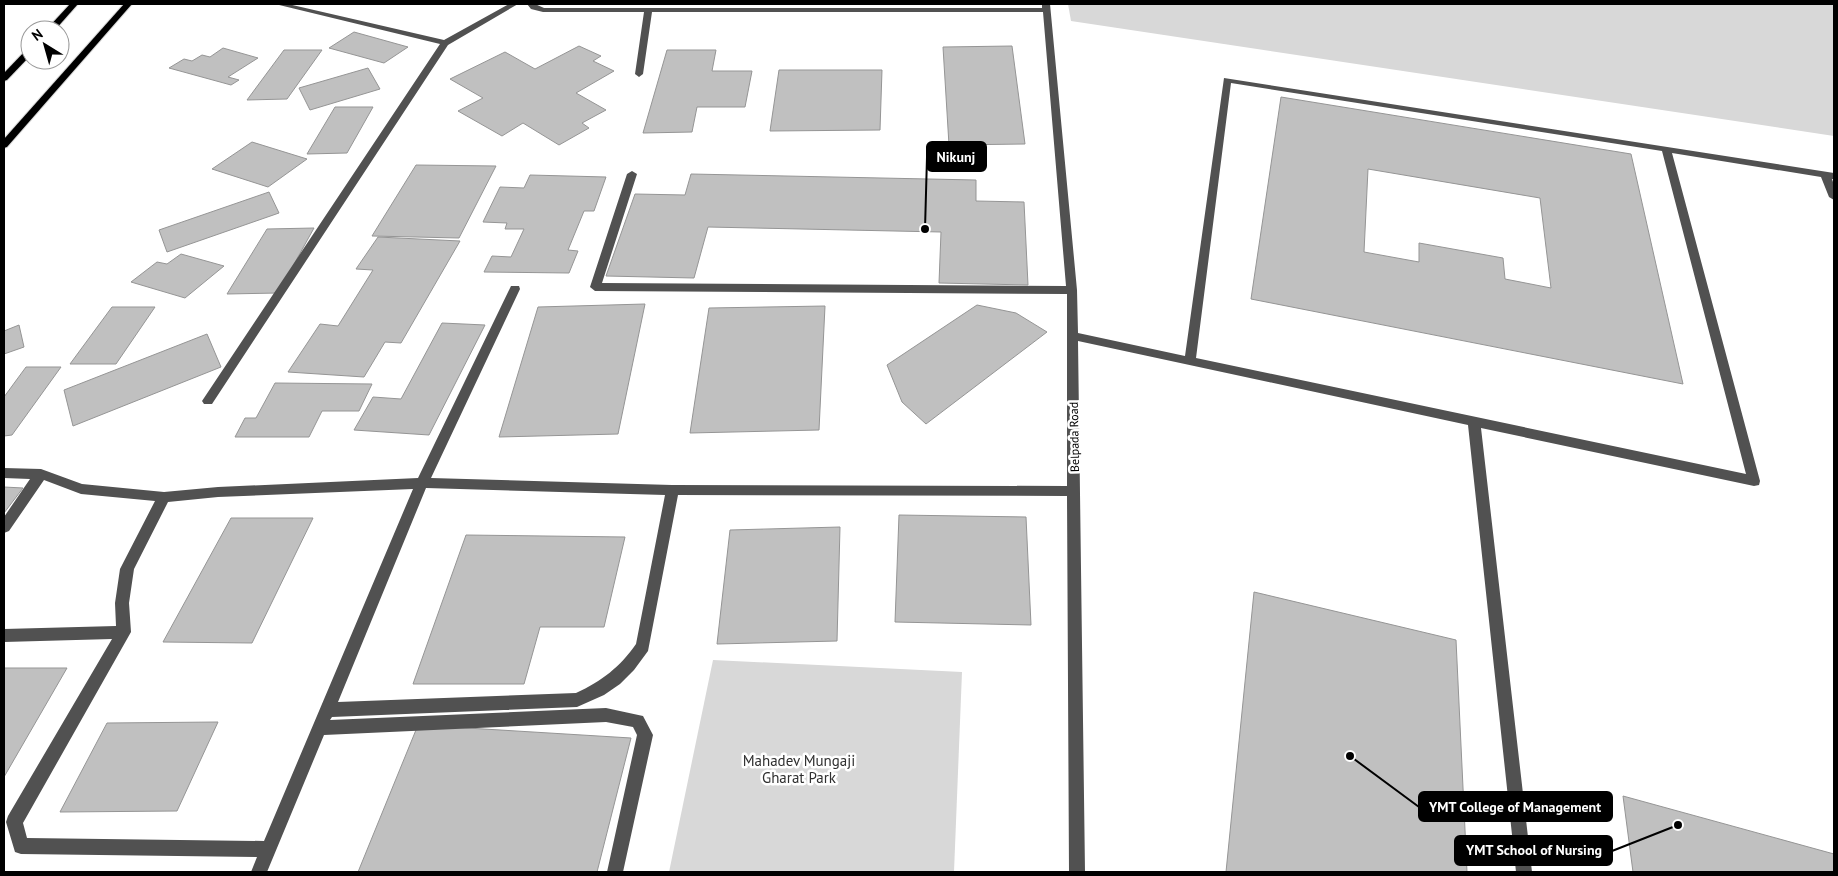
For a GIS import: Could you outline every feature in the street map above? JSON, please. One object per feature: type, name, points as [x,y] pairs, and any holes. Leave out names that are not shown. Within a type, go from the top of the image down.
[{"type":"main road","points":[[59,20],[74,4]]},
{"type":"main road","points":[[4,146],[128,4]]},
{"type":"main road","points":[[4,78],[20,61]]},
{"type":"street","points":[[279,4],[445,43]]},
{"type":"street","points":[[208,401],[445,43],[514,4]]},
{"type":"street","points":[[531,4],[543,10],[1047,7]]},
{"type":"street","name":"Belpada Road","points":[[1047,7],[1072,290],[1077,872]]},
{"type":"street","points":[[639,74],[648,10]]},
{"type":"street","points":[[1190,361],[1226,80],[1829,175],[1834,197]]},
{"type":"street","points":[[1073,336],[1754,481],[1666,149]]},
{"type":"street","points":[[632,174],[595,287],[1072,290]]},
{"type":"street","points":[[259,872],[422,483],[515,289]]},
{"type":"street","points":[[1474,422],[1524,872]]},
{"type":"street","points":[[4,473],[41,474],[81,489],[164,497],[218,492],[422,483],[672,490],[1075,491]]},
{"type":"street","points":[[4,527],[41,474]]},
{"type":"street","points":[[327,710],[577,700],[607,687],[629,667],[643,646],[672,490]]},
{"type":"street","points":[[164,497],[127,569],[122,602],[124,632],[9,822],[21,846],[269,848]]},
{"type":"street","points":[[4,635],[124,632]]},
{"type":"street","points":[[320,728],[606,715],[638,721],[645,735],[615,872]]},
{"type":"green space","points":[[1068,4],[1834,4],[1834,136],[1071,21]]},
{"type":"green space","name":"Mahadev Mungaji Gharat Park","points":[[713,660],[962,672],[954,872],[669,872]]},
{"type":"building","points":[[354,32],[408,47],[384,63],[329,48]]},
{"type":"building","points":[[579,46],[601,56],[593,61],[614,71],[576,93],[606,110],[582,123],[589,128],[559,145],[523,123],[502,136],[458,111],[483,98],[450,79],[505,52],[535,69]]},
{"type":"building","points":[[1012,46],[1025,144],[949,145],[943,47]]},
{"type":"building","points":[[223,48],[258,58],[228,77],[239,80],[231,85],[169,68],[184,59],[192,61],[202,55],[210,57]]},
{"type":"building","points":[[284,50],[322,50],[287,99],[247,100]]},
{"type":"building","points":[[667,50],[716,50],[712,71],[752,71],[745,107],[697,107],[692,132],[643,133]]},
{"type":"building","points":[[368,68],[380,89],[310,110],[299,88]]},
{"type":"building","points":[[779,70],[882,70],[880,130],[770,131]]},
{"type":"building","points":[[1281,97],[1631,154],[1683,384],[1251,299]],"holes":[[[1368,169],[1540,198],[1551,288],[1505,279],[1503,258],[1419,243],[1419,262],[1364,252]]]},
{"type":"building","points":[[335,107],[373,107],[347,153],[307,154]]},
{"type":"building","points":[[252,142],[307,159],[268,187],[212,169]]},
{"type":"building","points":[[416,165],[496,166],[459,238],[372,236]]},
{"type":"building","points":[[691,174],[976,180],[976,201],[1024,202],[1028,285],[939,283],[941,232],[708,227],[694,278],[606,276],[635,194],[685,195]]},
{"type":"building","points":[[530,175],[606,177],[594,211],[584,211],[568,250],[578,251],[569,273],[484,272],[492,256],[511,257],[524,229],[505,229],[507,223],[483,222],[500,187],[524,188]]},
{"type":"building","points":[[269,192],[279,213],[167,252],[159,230]]},
{"type":"building","points":[[314,228],[278,293],[227,294],[267,229]]},
{"type":"building","points":[[378,237],[460,241],[401,343],[385,342],[364,377],[288,372],[320,324],[338,326],[373,270],[356,269]]},
{"type":"building","points":[[181,254],[224,266],[185,298],[131,282],[157,262],[167,264]]},
{"type":"building","points":[[645,304],[618,434],[499,437],[538,307]]},
{"type":"building","points":[[977,305],[1016,313],[1047,332],[926,424],[902,402],[887,365]]},
{"type":"building","points":[[825,306],[819,430],[690,433],[709,308]]},
{"type":"building","points":[[112,307],[155,307],[116,364],[70,364]]},
{"type":"building","points":[[442,323],[485,325],[429,435],[354,430],[373,397],[401,399]]},
{"type":"building","points":[[19,325],[24,347],[4,354],[4,331]]},
{"type":"building","points":[[207,334],[221,367],[73,426],[64,390]]},
{"type":"building","points":[[26,367],[61,367],[12,435],[4,436],[4,397]]},
{"type":"building","points":[[275,383],[372,384],[359,411],[322,411],[309,437],[235,437],[245,418],[256,418]]},
{"type":"building","points":[[4,487],[23,488],[4,513]]},
{"type":"building","points":[[899,515],[1026,517],[1031,625],[895,622]]},
{"type":"building","points":[[231,518],[313,518],[252,643],[163,642]]},
{"type":"building","points":[[840,527],[837,641],[717,644],[730,530]]},
{"type":"building","points":[[466,535],[625,537],[604,627],[540,627],[524,684],[413,684]]},
{"type":"building","points":[[1254,592],[1456,640],[1467,872],[1226,872]]},
{"type":"building","points":[[4,668],[67,668],[4,777]]},
{"type":"building","points":[[218,722],[177,811],[60,812],[107,723]]},
{"type":"building","points":[[418,725],[631,738],[597,872],[358,872]]},
{"type":"building","points":[[1623,796],[1834,854],[1834,872],[1633,872]]},
{"type":"place","name":"Nikunj","points":[[925,229]]},
{"type":"place","name":"YMT College of Management","points":[[1350,756]]},
{"type":"place","name":"YMT School of Nursing","points":[[1678,825]]}]
